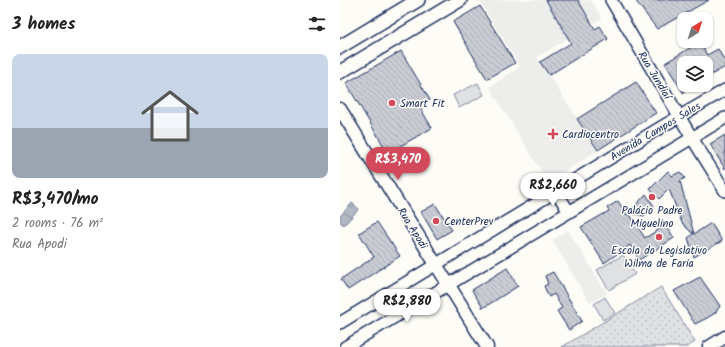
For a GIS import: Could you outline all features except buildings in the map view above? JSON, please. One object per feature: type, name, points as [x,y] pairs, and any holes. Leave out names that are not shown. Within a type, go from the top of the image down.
[{"type":"main road","points":[[340,47],[418,0]]},
{"type":"main road","points":[[340,72],[460,0]]},
{"type":"main road","name":"Rua Apodi","points":[[340,109],[487,347]]},
{"type":"main road","points":[[708,347],[725,337]]},
{"type":"street","name":"Rua Jundiaí","points":[[610,0],[725,191]]},
{"type":"street","name":"Avenida Campos Sales","points":[[340,323],[725,90]]},
{"type":"street","points":[[345,347],[725,118]]},
{"type":"street","points":[[556,191],[569,212]]},
{"type":"shaded area","points":[[479,0],[591,0],[602,18],[537,57],[598,150],[548,182],[489,87],[520,67]]},
{"type":"shaded area","points":[[478,83],[484,95],[459,108],[453,95]]},
{"type":"shaded area","points":[[568,230],[607,293],[590,303],[552,240]]},
{"type":"shaded area","points":[[623,255],[635,274],[609,290],[597,270]]},
{"type":"shaded area","points":[[661,287],[695,342],[687,347],[562,347]]},
{"type":"shaded area","points":[[605,297],[615,313],[603,320],[594,304]]},
{"type":"water","points":[[352,203],[359,209],[344,225],[340,222],[340,216]]},
{"type":"place","name":"Smart Fit","points":[[392,103]]},
{"type":"place","name":"Cardiocentro","points":[[553,134]]},
{"type":"place","name":"Palácio Padre Miguelino","points":[[652,197]]},
{"type":"place","name":"CenterPrev","points":[[436,221]]},
{"type":"place","name":"Escola do Legislativo Wilma de Faria","points":[[659,237]]}]
